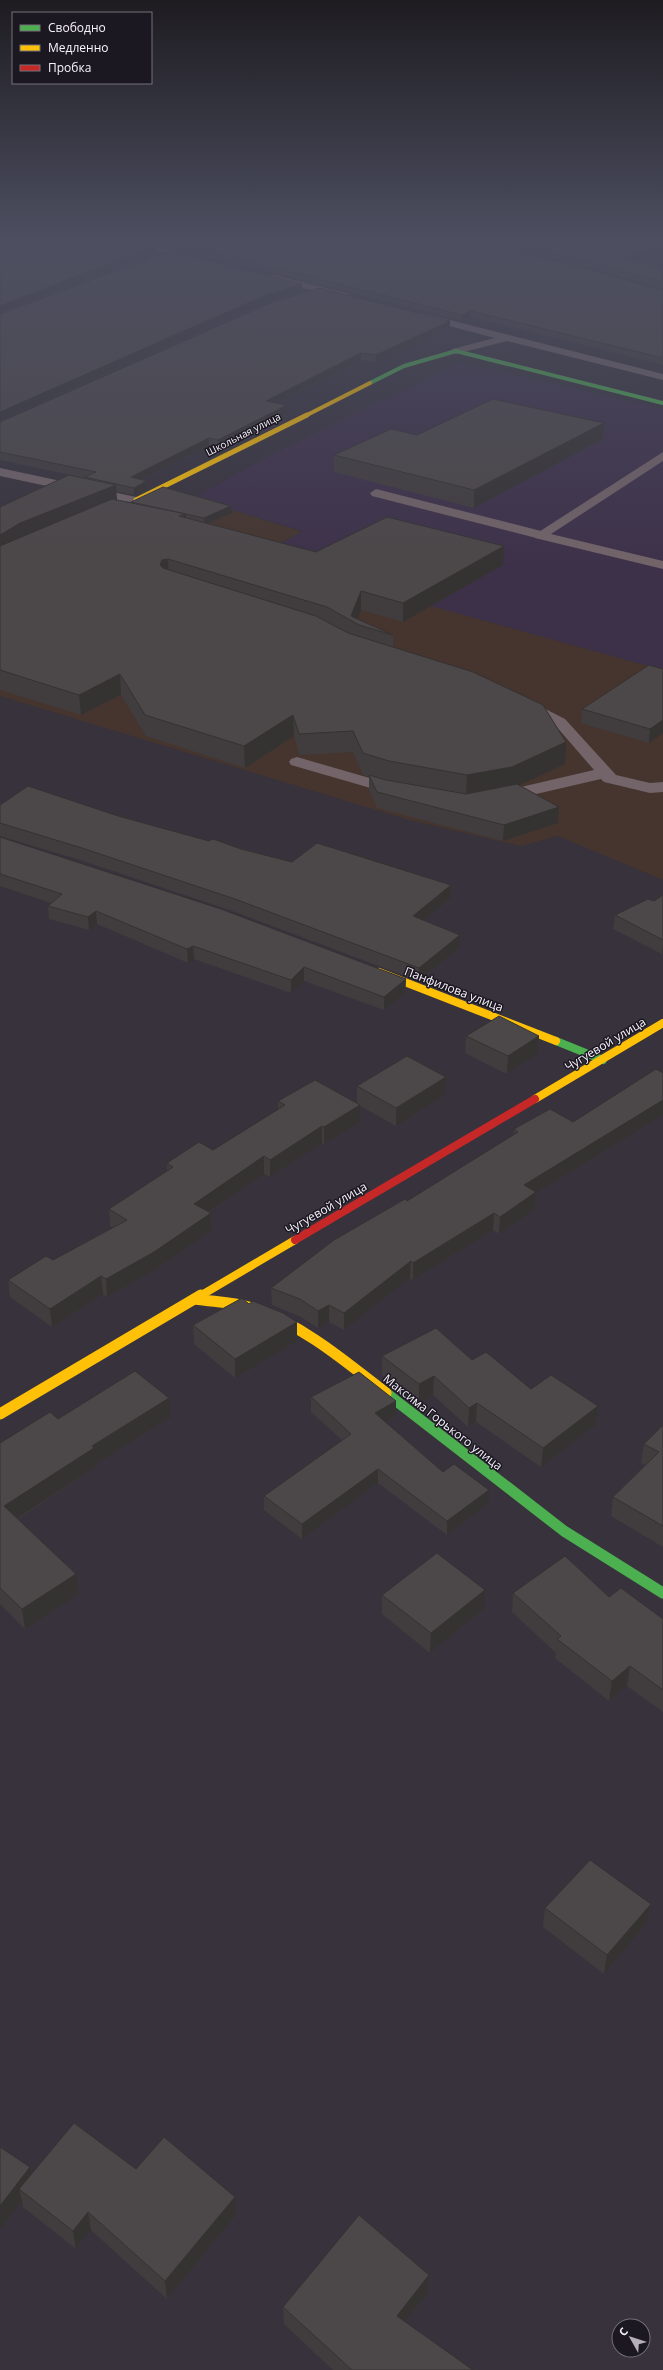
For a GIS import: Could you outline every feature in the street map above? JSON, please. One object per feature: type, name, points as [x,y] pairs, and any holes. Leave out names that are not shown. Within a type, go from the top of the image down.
[{"type":"street","points":[[456,351],[462,350]]},
{"type":"street","points":[[554,350],[663,377]]},
{"type":"street","points":[[456,351],[663,403]]},
{"type":"street","name":"Школьная улица","points":[[118,509],[404,366],[456,351]]},
{"type":"street","points":[[540,536],[663,456]]},
{"type":"street","points":[[0,472],[136,501]]},
{"type":"street","points":[[376,493],[540,536],[663,565]]},
{"type":"street","points":[[509,698],[531,705],[560,722],[610,779],[650,788],[663,787]]},
{"type":"street","points":[[297,762],[386,789],[410,793]]},
{"type":"street","points":[[485,801],[604,773]]},
{"type":"street","name":"Панфилова улица","points":[[370,969],[603,1060]]},
{"type":"street","name":"Чугуевой улица","points":[[0,1414],[603,1060],[663,1023]]},
{"type":"street","name":"Максима Горького улица","points":[[195,1299],[251,1308],[292,1324],[333,1352],[564,1531],[663,1593]]},
{"type":"shaded area","points":[[458,363],[501,371],[663,409],[663,670],[255,557],[303,531],[194,498],[265,458]]},
{"type":"shaded area","points":[[194,498],[303,532],[256,557],[663,670],[663,880],[558,836],[521,846],[409,820],[0,696],[0,655]]},
{"type":"building","points":[[0,350],[142,350],[0,412]]},
{"type":"building","points":[[165,350],[388,350],[376,355],[361,353],[266,401],[287,405],[218,440],[209,438],[131,477],[147,481],[134,488],[85,477],[96,472],[0,452],[0,422]]},
{"type":"building","points":[[629,350],[663,350],[663,358]]},
{"type":"building","points":[[493,399],[604,423],[474,490],[334,455],[391,429],[417,435]]},
{"type":"building","points":[[69,475],[116,485],[20,523],[0,535],[0,507]]},
{"type":"building","points":[[163,487],[231,506],[204,518],[131,502]]},
{"type":"building","points":[[112,499],[186,514],[179,516],[316,552],[387,517],[504,546],[403,603],[361,591],[351,616],[393,635],[359,625],[327,607],[168,559],[162,560],[160,565],[163,568],[316,616],[348,633],[473,672],[543,705],[566,742],[512,767],[467,775],[389,761],[363,753],[353,731],[299,734],[293,715],[244,746],[145,715],[120,674],[79,695],[0,670],[0,546]]},
{"type":"building","points":[[649,665],[663,669],[663,720],[650,729],[582,709]]},
{"type":"building","points":[[369,775],[386,780],[466,794],[517,784],[559,807],[504,825],[377,792]]},
{"type":"building","points":[[28,786],[118,816],[209,841],[213,839],[241,849],[292,862],[317,843],[451,885],[413,916],[460,935],[419,968],[235,899],[82,848],[0,823],[0,805]]},
{"type":"building","points":[[0,837],[221,909],[406,979],[384,997],[304,967],[291,980],[193,946],[187,949],[96,911],[88,917],[48,906],[62,894],[0,874]]},
{"type":"building","points":[[663,895],[663,940],[615,915],[648,899],[654,901]]},
{"type":"building","points":[[499,1016],[539,1036],[508,1056],[466,1036]]},
{"type":"building","points":[[407,1056],[446,1077],[396,1108],[357,1086]]},
{"type":"building","points":[[656,1069],[663,1073],[663,1100],[524,1185],[536,1192],[500,1217],[494,1213],[413,1263],[411,1261],[344,1313],[329,1305],[318,1311],[300,1299],[271,1288],[334,1240],[405,1199],[407,1201],[518,1132],[514,1129],[550,1109],[573,1122]]},
{"type":"building","points":[[315,1080],[360,1105],[324,1127],[322,1126],[270,1160],[264,1156],[194,1204],[211,1213],[154,1252],[106,1279],[101,1276],[50,1309],[8,1280],[46,1256],[53,1260],[127,1220],[109,1209],[173,1167],[167,1163],[199,1142],[213,1150],[285,1105],[278,1101]]},
{"type":"building","points":[[242,1298],[249,1304],[253,1301],[283,1313],[297,1322],[235,1359],[193,1325]]},
{"type":"building","points":[[436,1328],[472,1360],[486,1352],[531,1389],[551,1375],[598,1406],[543,1448],[477,1403],[469,1408],[434,1376],[419,1384],[382,1356]]},
{"type":"building","points":[[135,1371],[169,1398],[92,1446],[94,1448],[4,1506],[76,1574],[22,1609],[0,1588],[0,1443],[50,1412],[58,1419]]},
{"type":"building","points":[[359,1372],[396,1401],[375,1413],[443,1472],[454,1464],[489,1490],[447,1521],[378,1469],[302,1524],[264,1496],[351,1434],[311,1397]]},
{"type":"building","points":[[663,1425],[663,1526],[613,1497],[659,1452],[644,1444]]},
{"type":"building","points":[[437,1553],[485,1590],[431,1633],[382,1595]]},
{"type":"building","points":[[565,1556],[609,1597],[621,1588],[663,1619],[663,1690],[630,1666],[612,1681],[557,1639],[561,1636],[513,1593]]},
{"type":"building","points":[[590,1860],[651,1904],[607,1955],[545,1908]]},
{"type":"building","points":[[74,2123],[136,2169],[164,2137],[235,2197],[165,2281],[88,2212],[73,2231],[19,2189]]},
{"type":"building","points":[[0,2147],[30,2167],[0,2206]]},
{"type":"building","points":[[359,2215],[429,2275],[397,2316],[473,2370],[352,2370],[283,2307]]},
{"type":"traffic: fast","points":[[370,383],[404,366],[456,351],[663,403]]},
{"type":"traffic: fast","points":[[556,1041],[603,1060]]},
{"type":"traffic: fast","points":[[386,1393],[564,1531],[663,1593]]},
{"type":"traffic: slow","points":[[136,500],[370,383]]},
{"type":"traffic: slow","points":[[379,972],[556,1041]]},
{"type":"traffic: slow","points":[[535,1099],[663,1023]]},
{"type":"traffic: slow","points":[[0,1414],[295,1240]]},
{"type":"traffic: slow","points":[[195,1299],[245,1306],[271,1315],[322,1344],[386,1393]]},
{"type":"traffic: jam","points":[[295,1240],[535,1099]]}]
